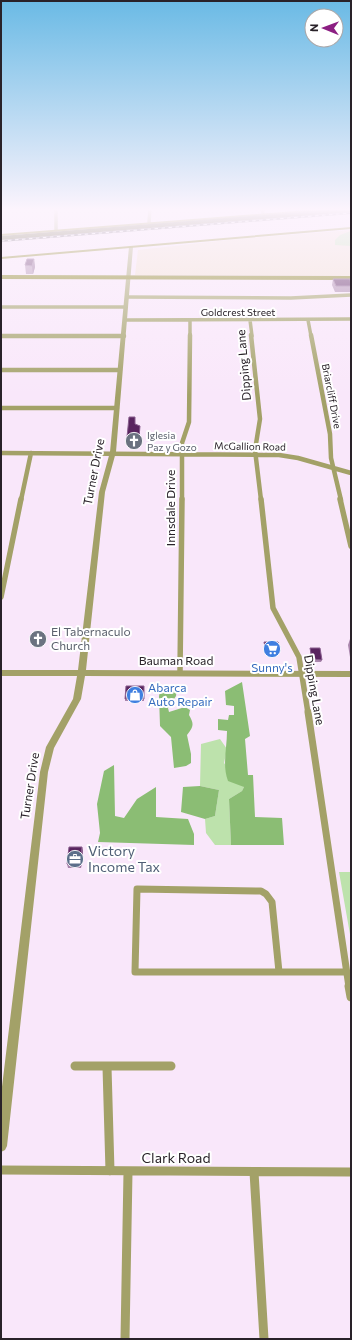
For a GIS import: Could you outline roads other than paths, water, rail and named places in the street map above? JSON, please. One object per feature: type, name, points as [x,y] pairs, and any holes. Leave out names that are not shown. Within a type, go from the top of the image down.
[{"type":"main road","points":[[1,277],[79,280]]},
{"type":"main road","points":[[1,281],[319,280],[351,278]]},
{"type":"main road","points":[[319,280],[351,282]]},
{"type":"street","name":"Turner Drive","points":[[1,1146],[44,772],[50,747],[77,699],[82,673],[102,492],[113,452],[130,271]]},
{"type":"street","points":[[127,297],[291,298],[351,295]]},
{"type":"street","points":[[1,307],[126,307]]},
{"type":"street","name":"Goldcrest Street","points":[[125,320],[351,319]]},
{"type":"street","name":"Innsdale Drive","points":[[180,673],[182,443],[188,422],[190,320]]},
{"type":"street","name":"Dipping Lane","points":[[250,320],[260,419],[256,454],[273,608],[277,619],[295,647],[302,673],[351,996]]},
{"type":"street","name":"Briarcliff Drive","points":[[308,320],[330,434],[330,450],[351,546]]},
{"type":"street","points":[[1,336],[124,336]]},
{"type":"street","points":[[1,370],[120,370]]},
{"type":"street","points":[[1,408],[117,408]]},
{"type":"street","name":"McGallion Road","points":[[1,453],[113,452],[292,456],[335,470],[351,473]]},
{"type":"street","points":[[1,597],[2,581],[31,453]]},
{"type":"street","name":"Bauman Road","points":[[1,673],[351,674]]},
{"type":"street","points":[[279,972],[272,902],[266,894],[255,890],[137,889],[135,972],[279,972],[347,972]]},
{"type":"street","points":[[75,1066],[171,1066]]},
{"type":"street","points":[[107,1067],[110,1171]]},
{"type":"street","name":"Clark Road","points":[[1,1170],[128,1172],[351,1172]]},
{"type":"street","points":[[125,1339],[128,1172]]},
{"type":"street","points":[[254,1172],[264,1339]]},
{"type":"place","name":"Iglesia Paz y Gozo","points":[[134,441]]},
{"type":"place","name":"El Tabernaculo Church","points":[[38,639]]},
{"type":"place","name":"Sunny's","points":[[272,649]]},
{"type":"place","name":"Abarca Auto Repair","points":[[135,695]]},
{"type":"place","name":"Victory Income Tax","points":[[75,859]]}]
